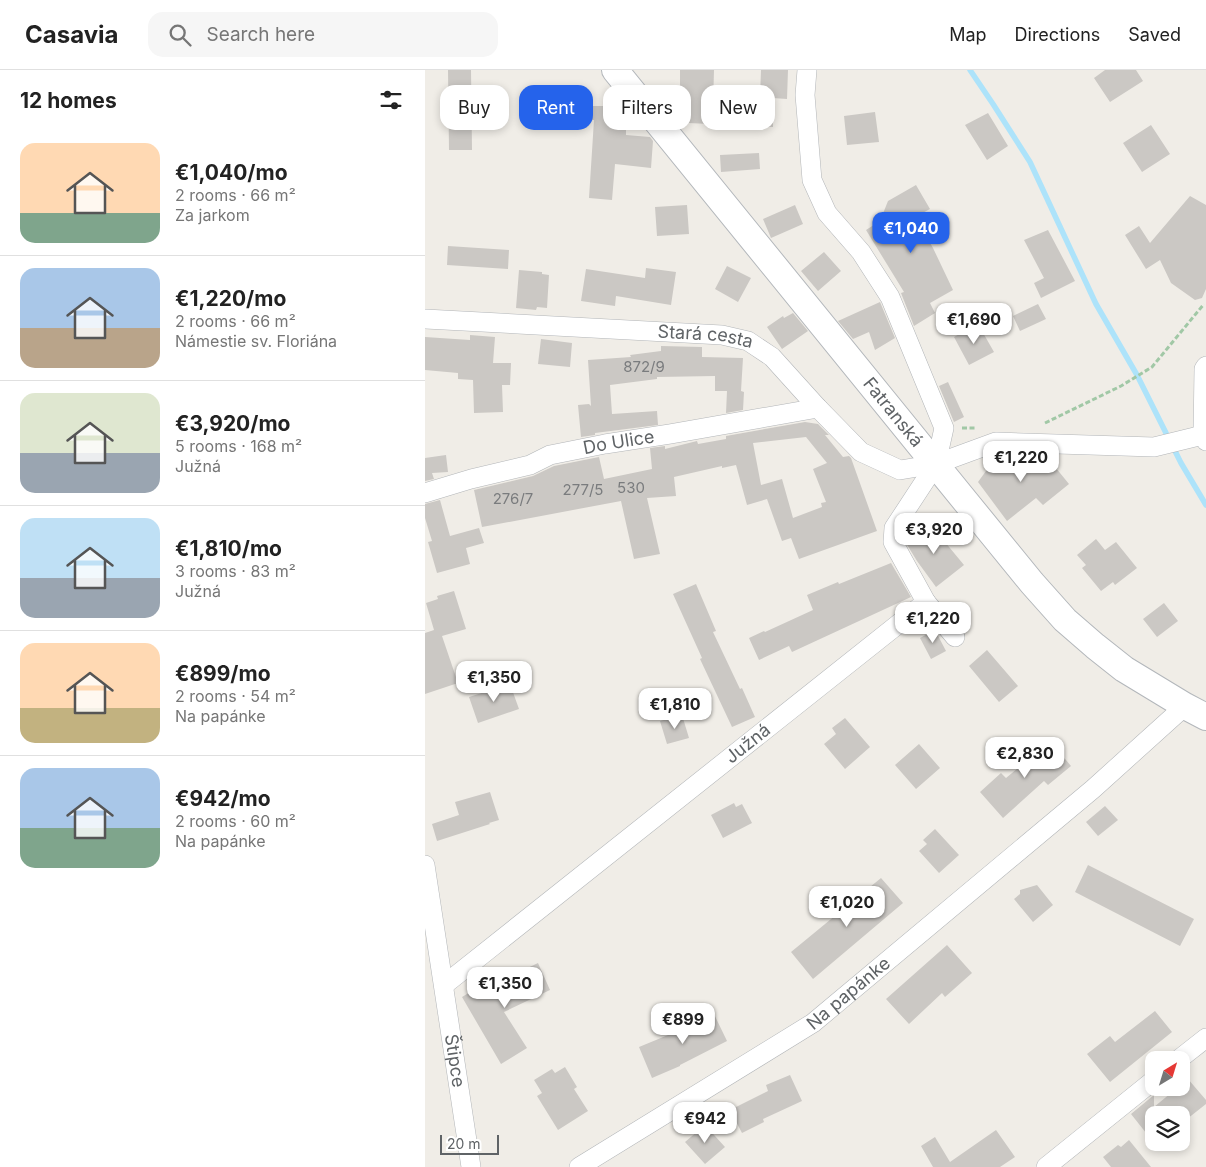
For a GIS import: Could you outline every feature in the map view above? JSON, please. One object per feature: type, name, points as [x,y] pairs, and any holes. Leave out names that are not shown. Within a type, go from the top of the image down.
[{"type":"main road","name":"Fatranská","points":[[615,70],[1032,583],[1065,620],[1124,669],[1195,712]]},
{"type":"street","points":[[807,70],[805,94],[811,180],[827,213],[861,252],[891,297],[944,428],[936,464],[894,528],[893,542],[926,602],[955,637]]},
{"type":"street","name":"Stará cesta","points":[[425,319],[722,334],[748,341],[772,357],[861,452],[900,470],[936,464],[996,442],[1134,447],[1161,446],[1179,441],[1204,438]]},
{"type":"street","points":[[1204,438],[1204,369],[1206,366]]},
{"type":"street","name":"Do Ulice","points":[[425,493],[471,479],[530,465],[550,455],[818,408]]},
{"type":"street","name":"Južná","points":[[444,985],[926,602]]},
{"type":"street","name":"Na papánke","points":[[579,1167],[813,1023],[1093,789],[1195,712]]},
{"type":"street","name":"Štipce","points":[[425,865],[471,1167]]},
{"type":"street","points":[[1189,1051],[1206,1038]]},
{"type":"street","points":[[1046,1167],[1145,1087]]},
{"type":"path","points":[[1037,428],[1148,370],[1204,304]]},
{"type":"path","points":[[944,428],[980,428]]},
{"type":"building","points":[[448,70],[471,70],[471,85],[448,85]]},
{"type":"building","points":[[680,70],[714,70],[714,85],[701,85],[701,124],[691,123],[691,85],[680,85]]},
{"type":"building","points":[[761,70],[788,70],[787,99],[775,98],[775,85],[760,85]]},
{"type":"building","points":[[1105,70],[1136,70],[1143,81],[1110,102],[1094,78]]},
{"type":"building","points":[[593,106],[603,106],[603,130],[626,130],[626,135],[650,137],[653,141],[651,168],[615,164],[612,200],[589,198],[594,120]]},
{"type":"building","points":[[875,112],[879,142],[847,145],[844,116]]},
{"type":"building","points":[[988,113],[1008,146],[987,160],[965,125]]},
{"type":"building","points":[[1151,125],[1170,154],[1142,172],[1123,143]]},
{"type":"building","points":[[449,130],[472,130],[472,150],[449,150]]},
{"type":"building","points":[[759,153],[760,169],[721,172],[720,155]]},
{"type":"building","points":[[916,185],[930,209],[915,217],[933,248],[953,290],[930,303],[935,313],[914,326],[901,293],[904,292],[866,230],[880,221],[888,201]]},
{"type":"building","points":[[1190,196],[1206,205],[1206,289],[1202,298],[1195,300],[1171,283],[1160,260],[1146,269],[1125,235],[1139,226],[1150,243]]},
{"type":"building","points":[[687,205],[689,234],[657,236],[655,207]]},
{"type":"building","points":[[795,205],[803,224],[771,238],[763,219]]},
{"type":"building","points":[[1048,230],[1075,281],[1041,298],[1034,283],[1044,278],[1024,240]]},
{"type":"building","points":[[448,246],[509,250],[508,269],[447,265]]},
{"type":"building","points":[[824,252],[841,271],[818,291],[801,271]]},
{"type":"building","points":[[727,266],[751,278],[738,302],[715,289]]},
{"type":"building","points":[[646,268],[676,272],[671,305],[616,296],[615,306],[581,301],[586,269],[645,278]]},
{"type":"building","points":[[519,270],[542,272],[542,274],[549,275],[547,308],[537,307],[536,310],[516,308]]},
{"type":"building","points":[[880,302],[895,338],[875,350],[869,332],[853,339],[838,321]]},
{"type":"building","points":[[1038,304],[1046,319],[1020,331],[1013,316]]},
{"type":"building","points":[[793,313],[808,331],[782,349],[767,327],[783,316],[784,318]]},
{"type":"building","points":[[978,324],[994,352],[969,365],[954,337]]},
{"type":"building","points":[[470,335],[495,337],[493,363],[511,363],[510,385],[502,385],[503,412],[474,413],[473,380],[458,379],[458,373],[425,370],[425,337],[470,340]]},
{"type":"building","points":[[541,339],[572,343],[570,367],[538,364]]},
{"type":"building","points":[[661,346],[702,347],[702,357],[743,358],[741,391],[744,392],[743,410],[726,413],[727,391],[715,391],[715,376],[657,377],[657,379],[610,385],[612,414],[657,411],[658,425],[595,433],[595,435],[581,437],[578,405],[589,404],[591,406],[588,360],[631,357],[630,355],[661,351]]},
{"type":"building","points":[[948,382],[964,417],[954,422],[939,386]]},
{"type":"building","points":[[805,422],[818,424],[829,435],[825,435],[843,457],[849,456],[851,458],[877,531],[799,559],[791,538],[782,541],[767,499],[747,505],[736,465],[722,468],[722,466],[674,477],[676,496],[647,498],[660,554],[634,559],[621,501],[482,527],[474,490],[533,476],[554,466],[599,457],[604,479],[652,469],[650,448],[665,446],[665,449],[697,441],[698,444],[726,439],[726,436]],"holes":[[[806,437],[827,463],[813,469],[826,502],[821,503],[822,507],[793,518],[782,479],[761,485],[753,443]]]},
{"type":"building","points":[[446,455],[448,472],[432,473],[434,479],[425,481],[425,458]]},
{"type":"building","points":[[1019,456],[1045,457],[1069,484],[1043,505],[1036,498],[1007,521],[978,482],[994,460],[999,465],[1010,458]]},
{"type":"building","points":[[440,500],[450,536],[479,528],[484,543],[466,548],[470,564],[437,573],[428,542],[432,541],[425,518],[425,504]]},
{"type":"building","points":[[930,524],[964,565],[936,587],[906,543]]},
{"type":"building","points":[[1096,539],[1105,550],[1116,542],[1137,568],[1115,585],[1113,582],[1101,591],[1082,568],[1086,565],[1077,555]]},
{"type":"building","points":[[891,563],[911,597],[792,652],[789,646],[759,660],[749,638],[813,610],[807,595]]},
{"type":"building","points":[[696,584],[716,631],[713,632],[755,717],[732,727],[700,659],[702,658],[673,594]]},
{"type":"building","points":[[454,591],[466,629],[442,636],[458,683],[425,694],[425,633],[434,630],[426,603],[438,599],[437,596]]},
{"type":"building","points":[[1164,603],[1178,621],[1157,637],[1143,619]]},
{"type":"building","points":[[935,630],[946,651],[931,659],[920,638]]},
{"type":"building","points":[[987,650],[1018,686],[999,702],[969,666]]},
{"type":"building","points":[[510,684],[519,709],[478,723],[469,697]]},
{"type":"building","points":[[682,715],[689,738],[667,744],[660,721]]},
{"type":"building","points":[[845,718],[870,747],[845,769],[824,744],[836,734],[832,728]]},
{"type":"building","points":[[1050,741],[1071,766],[1048,785],[1044,781],[1003,818],[980,792],[1001,773],[1006,778]]},
{"type":"building","points":[[919,744],[940,768],[916,789],[895,765]]},
{"type":"building","points":[[490,792],[499,820],[437,841],[432,824],[459,815],[455,802]]},
{"type":"building","points":[[734,803],[736,807],[742,804],[752,823],[723,838],[711,815]]},
{"type":"building","points":[[1105,806],[1118,820],[1098,836],[1086,822]]},
{"type":"building","points":[[935,829],[959,855],[939,873],[919,851],[927,844],[923,840]]},
{"type":"building","points":[[1088,865],[1194,919],[1180,946],[1075,892]]},
{"type":"building","points":[[881,878],[903,903],[813,979],[791,952]]},
{"type":"building","points":[[1037,885],[1053,905],[1033,922],[1014,899],[1020,894],[1020,890]]},
{"type":"building","points":[[947,945],[972,973],[945,997],[942,993],[909,1024],[886,999]]},
{"type":"building","points":[[538,963],[550,990],[504,1012],[527,1048],[501,1064],[462,997],[487,982],[490,986]]},
{"type":"building","points":[[712,1010],[727,1041],[680,1066],[652,1078],[639,1047],[690,1026],[688,1022]]},
{"type":"building","points":[[1155,1011],[1172,1032],[1148,1051],[1145,1051],[1145,1054],[1110,1082],[1087,1054],[1110,1036],[1115,1042]]},
{"type":"building","points":[[565,1067],[577,1087],[574,1089],[588,1111],[558,1130],[537,1096],[542,1093],[534,1080],[552,1069],[555,1073]]},
{"type":"building","points":[[790,1075],[802,1101],[763,1119],[764,1122],[742,1133],[730,1110],[768,1091],[766,1085]]},
{"type":"building","points":[[1190,1081],[1206,1100],[1206,1104],[1190,1117],[1190,1106],[1155,1106],[1167,1096],[1190,1096]]},
{"type":"building","points":[[1154,1096],[1154,1106],[1145,1106],[1145,1132],[1131,1114]]},
{"type":"building","points":[[705,1125],[725,1147],[705,1164],[685,1142]]},
{"type":"building","points":[[996,1130],[1015,1157],[1000,1167],[933,1167],[921,1146],[935,1137],[950,1162]]},
{"type":"building","points":[[1129,1140],[1151,1167],[1111,1167],[1103,1157],[1118,1145],[1121,1147]]},
{"type":"waterway","points":[[970,70],[1030,162],[1096,304],[1137,375],[1181,463],[1206,505]]}]
